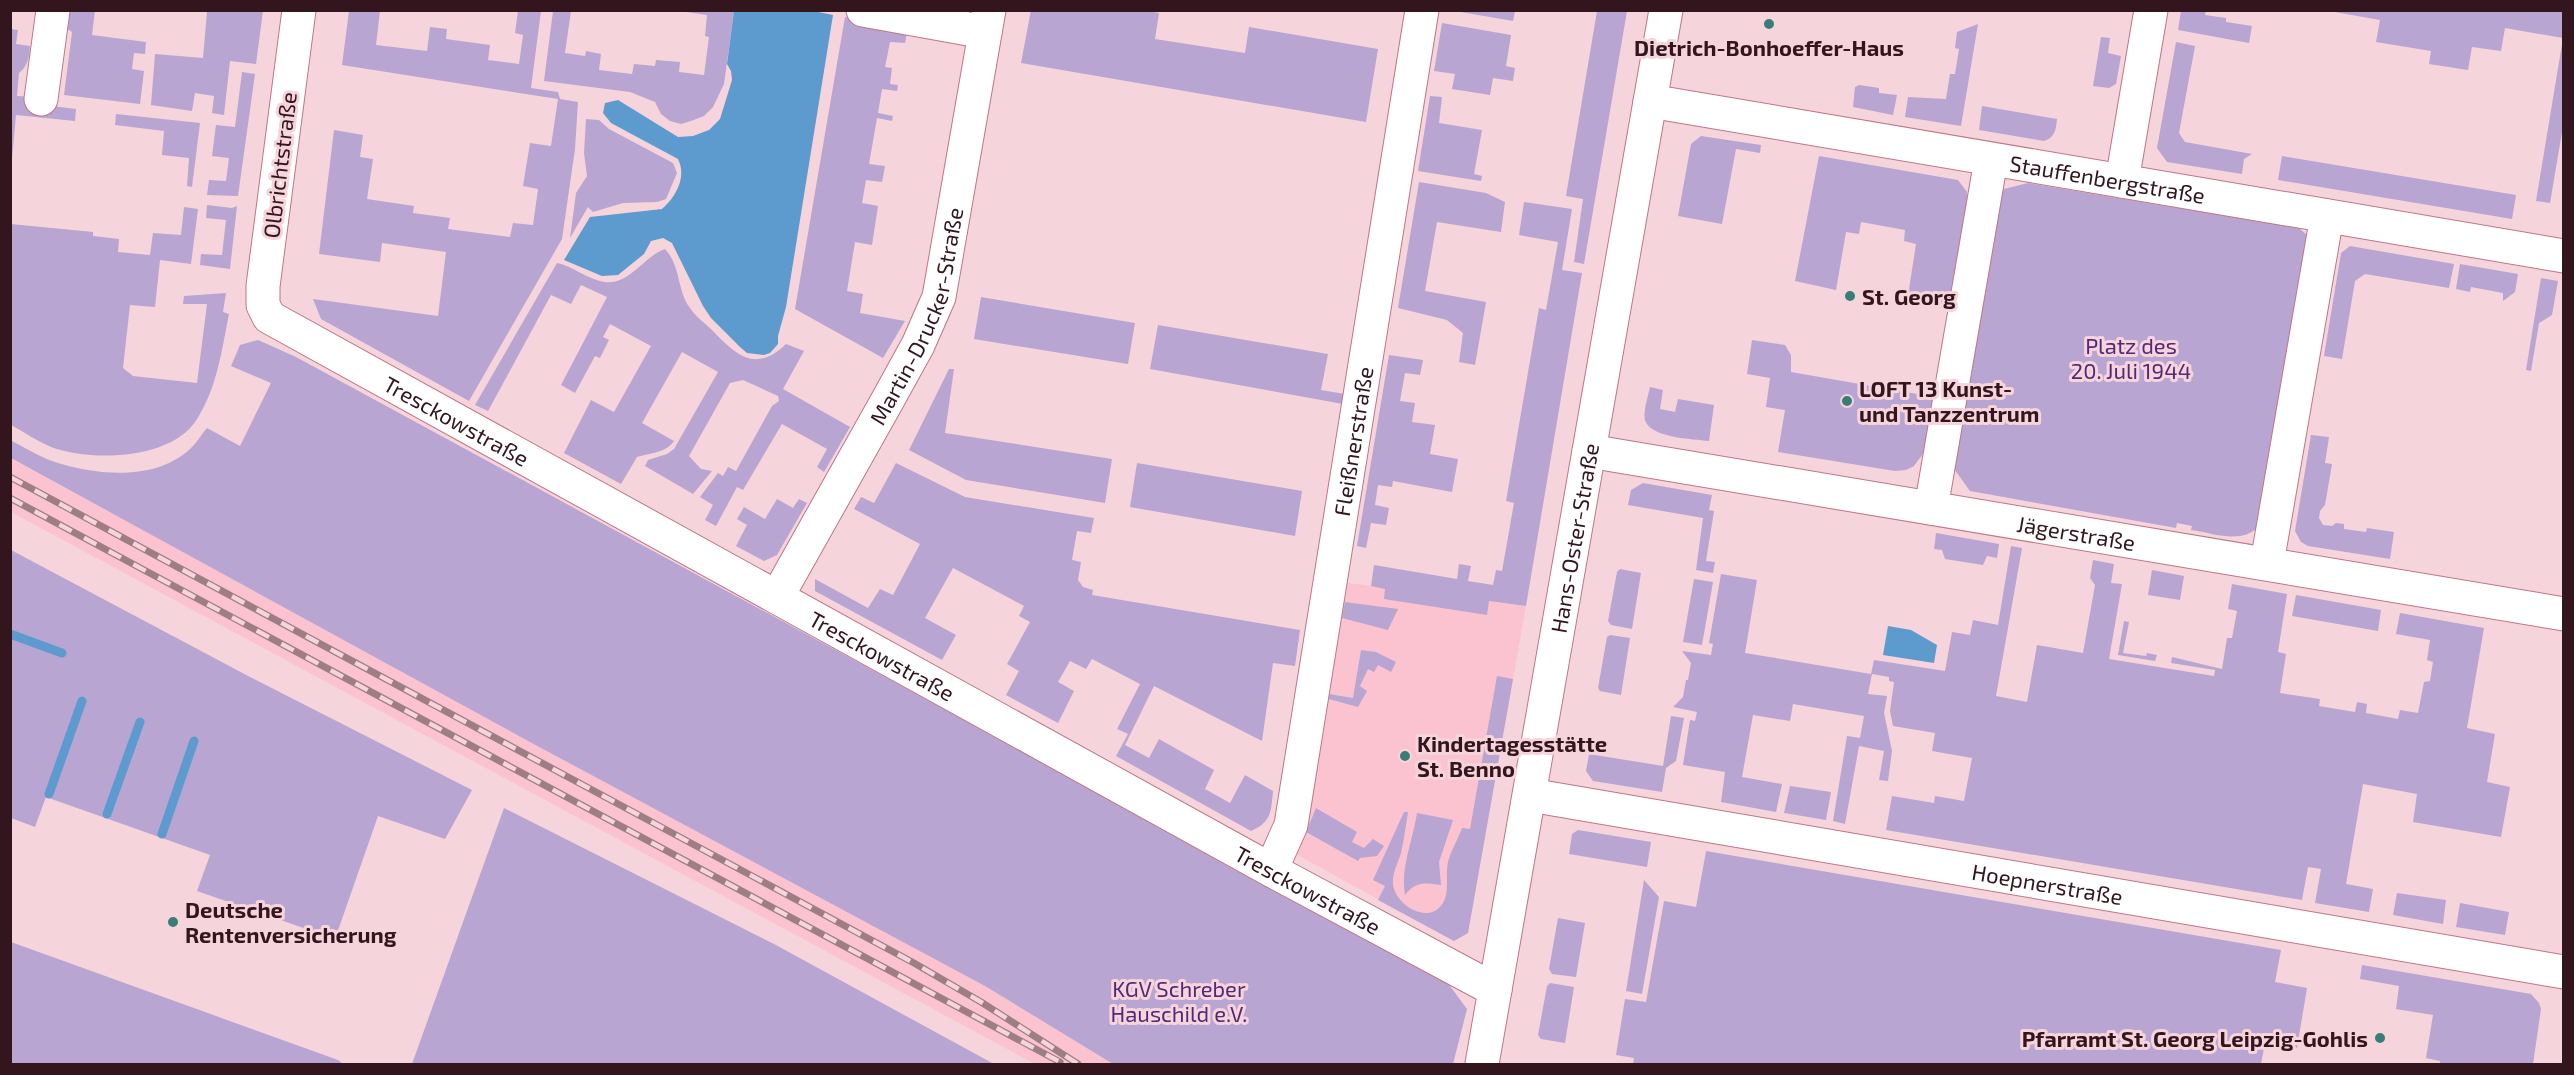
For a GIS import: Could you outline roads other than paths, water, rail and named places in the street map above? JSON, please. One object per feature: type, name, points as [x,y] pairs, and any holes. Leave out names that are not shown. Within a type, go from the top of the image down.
[{"type":"street","points":[[41,99],[53,10]]},
{"type":"street","name":"Olbrichtstraße","points":[[269,317],[263,305],[263,286],[299,10]]},
{"type":"street","points":[[863,10],[987,21]]},
{"type":"street","name":"Fleißnerstraße","points":[[1271,870],[1291,825],[1422,10]]},
{"type":"street","name":"Hans-Oster-Straße","points":[[1482,1065],[1666,10]]},
{"type":"street","points":[[2122,181],[2151,10]]},
{"type":"street","name":"Martin-Drucker-Straße","points":[[777,597],[918,345],[939,297],[987,21]]},
{"type":"street","name":"Stauffenbergstraße","points":[[1650,101],[2564,256]]},
{"type":"street","points":[[1931,508],[1991,160]]},
{"type":"street","points":[[2267,563],[2327,216]]},
{"type":"street","name":"Tresckowstraße","points":[[269,317],[1271,870],[1496,990]]},
{"type":"street","name":"Jägerstraße","points":[[1589,451],[2564,614]]},
{"type":"street","name":"Hoepnerstraße","points":[[1530,795],[2564,972]]},
{"type":"water","points":[[809,10],[833,15],[786,307],[778,344],[770,353],[764,355],[747,353],[711,318],[672,243],[663,238],[651,241],[644,254],[618,275],[602,276],[564,260],[590,217],[662,209],[676,193],[681,180],[678,159],[611,123],[603,113],[605,103],[618,100],[678,137],[693,136],[709,130],[720,119],[732,80],[727,64],[734,11]]},
{"type":"water","points":[[1888,626],[1911,630],[1937,645],[1934,663],[1883,655]]},
{"type":"waterway","points":[[10,634],[62,653]]},
{"type":"waterway","points":[[49,794],[82,701]]},
{"type":"waterway","points":[[107,814],[140,722]]},
{"type":"waterway","points":[[162,834],[194,741]]},
{"type":"railway","points":[[10,477],[914,963],[981,1002],[1078,1064]]},
{"type":"railway","points":[[10,498],[1060,1062]]},
{"type":"place","name":"Dietrich-Bonhoeffer-Haus","points":[[1769,24]]},
{"type":"place","name":"St. Georg","points":[[1850,296]]},
{"type":"place","name":"LOFT 13 Kunst- und Tanzzentrum","points":[[1847,401]]},
{"type":"place","name":"Kindertagesstätte St. Benno","points":[[1405,756]]},
{"type":"place","name":"Deutsche Rentenversicherung","points":[[173,922]]},
{"type":"place","name":"Pfarramt St. Georg Leipzig-Gohlis","points":[[2380,1038]]},
{"type":"park label","name":"Platz des 20. Juli 1944","points":[[2131,358]]},
{"type":"park label","name":"KGV Schreber Hauschild e.V.","points":[[1179,1000]]}]
